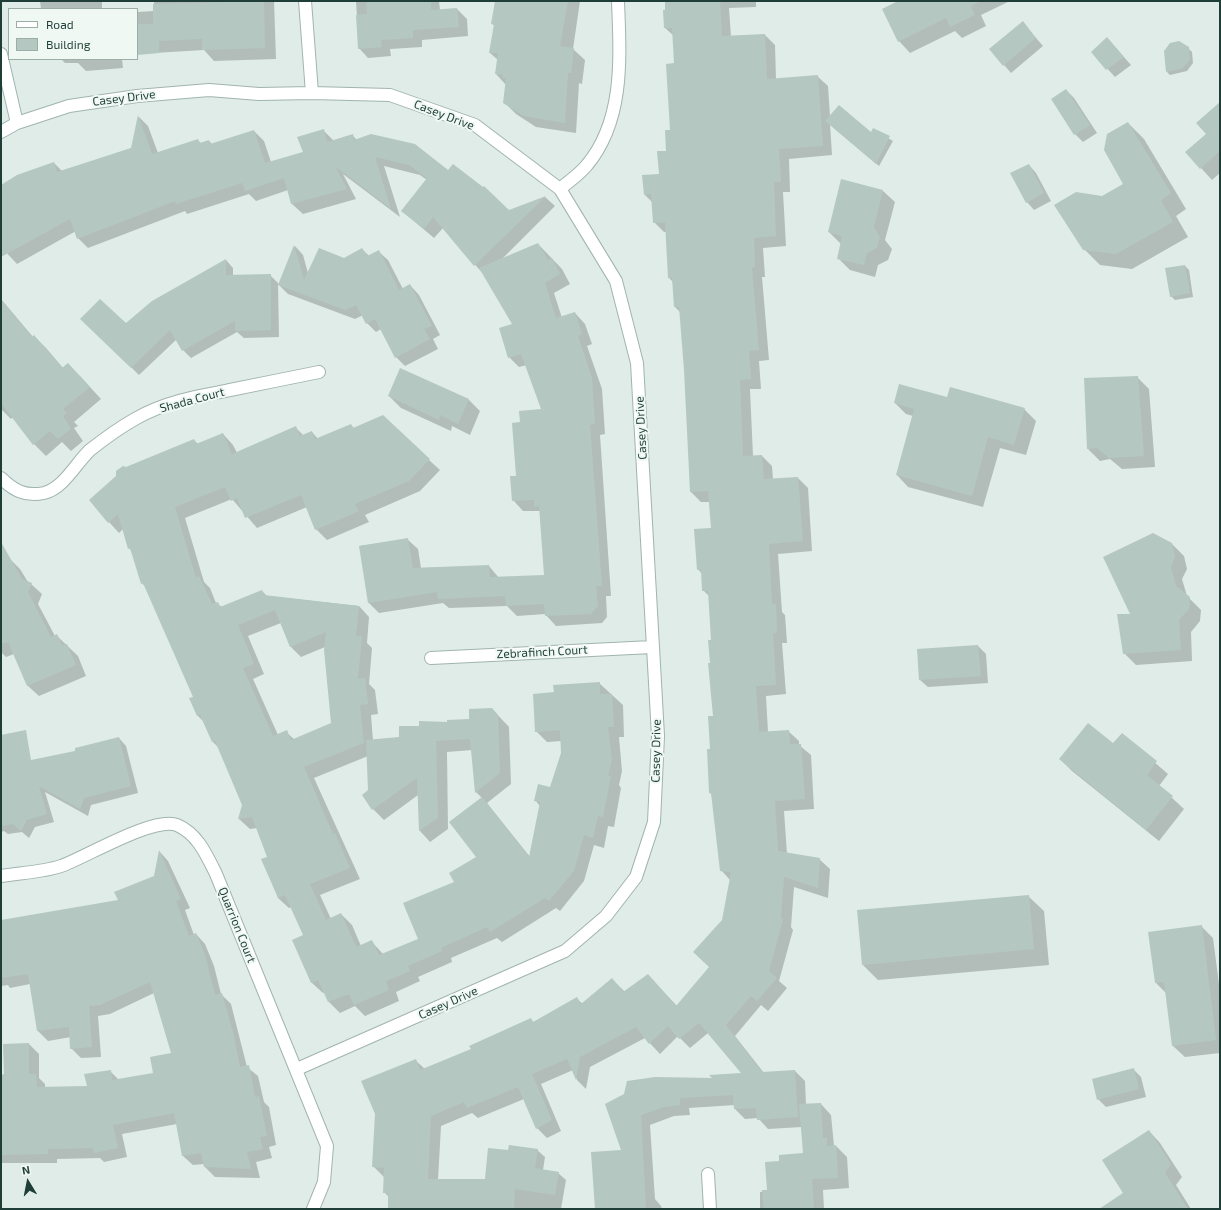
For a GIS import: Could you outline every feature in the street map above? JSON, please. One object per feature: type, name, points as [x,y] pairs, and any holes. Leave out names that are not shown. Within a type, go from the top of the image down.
[{"type":"street","points":[[305,1],[312,93]]},
{"type":"street","points":[[560,189],[587,165],[605,138],[616,99],[621,60],[618,1]]},
{"type":"street","points":[[1,54],[17,124]]},
{"type":"street","name":"Casey Drive","points":[[1,132],[17,124],[69,106],[137,96],[210,90],[259,94],[312,93],[390,95],[475,125],[560,189],[616,281],[637,363],[658,736],[654,822],[636,877],[606,916],[565,952],[297,1069]]},
{"type":"street","name":"Shada Court","points":[[1,478],[12,489],[29,494],[45,493],[60,483],[89,452],[109,436],[136,418],[163,406],[192,398],[319,372]]},
{"type":"street","name":"Zebrafinch Court","points":[[431,658],[652,647]]},
{"type":"street","name":"Quarrion Court","points":[[1,876],[60,866],[145,828],[162,824],[177,825],[199,842],[216,874],[297,1069],[327,1146],[324,1182],[313,1209]]},
{"type":"street","points":[[708,1174],[710,1209]]},
{"type":"building","points":[[264,1],[265,48],[202,50],[202,39],[159,41],[159,53],[138,55],[138,24],[153,24],[153,4]]},
{"type":"building","points":[[366,1],[431,1],[431,10],[457,8],[459,27],[413,30],[413,38],[381,40],[382,47],[358,49],[356,15],[367,14]]},
{"type":"building","points":[[495,1],[568,1],[560,46],[574,48],[571,73],[568,73],[565,123],[524,116],[503,103],[506,78],[502,78],[503,75],[495,74],[498,53],[489,53],[494,24],[491,24]]},
{"type":"building","points":[[665,1],[720,1],[722,36],[765,34],[767,79],[818,75],[823,146],[779,149],[781,182],[774,182],[776,236],[754,238],[755,267],[752,268],[759,350],[749,351],[751,379],[740,380],[743,456],[762,455],[764,479],[798,477],[803,541],[769,544],[772,604],[776,604],[777,633],[773,633],[776,685],[756,686],[759,732],[789,730],[790,744],[801,744],[805,799],[775,801],[778,851],[820,858],[818,888],[784,877],[781,918],[783,919],[769,971],[777,978],[757,1001],[751,996],[726,1025],[762,1072],[795,1070],[798,1117],[757,1120],[756,1108],[734,1109],[733,1095],[680,1098],[680,1105],[664,1107],[641,1115],[646,1209],[595,1209],[591,1152],[621,1150],[605,1104],[624,1094],[627,1081],[655,1077],[712,1078],[709,1075],[741,1073],[699,1023],[679,1039],[668,1026],[649,1044],[636,1027],[580,1057],[576,1080],[567,1059],[532,1074],[552,1120],[536,1129],[518,1087],[467,1108],[464,1102],[431,1116],[428,1179],[485,1179],[488,1148],[508,1150],[509,1145],[538,1149],[535,1168],[559,1172],[555,1195],[515,1189],[514,1209],[388,1209],[388,1193],[383,1193],[384,1168],[372,1167],[375,1114],[361,1081],[416,1059],[420,1070],[471,1049],[469,1046],[531,1018],[533,1022],[577,997],[581,1004],[612,978],[623,992],[648,974],[676,1006],[709,967],[693,952],[722,920],[731,872],[720,871],[711,793],[709,793],[707,749],[710,749],[708,716],[713,716],[708,663],[710,663],[708,640],[711,640],[708,591],[702,591],[701,569],[697,570],[694,529],[711,528],[708,491],[690,492],[684,370],[679,307],[674,307],[672,278],[668,278],[665,222],[653,223],[651,194],[644,195],[642,175],[659,174],[657,151],[666,151],[665,130],[670,130],[666,64],[674,63],[672,28],[664,28],[663,10],[665,10]]},
{"type":"building","points":[[898,1],[981,1],[971,6],[975,15],[950,27],[946,18],[898,42],[882,9]]},
{"type":"building","points":[[1023,21],[1036,38],[1003,66],[989,49]]},
{"type":"building","points":[[1107,37],[1124,57],[1106,70],[1091,52]]},
{"type":"building","points":[[1179,41],[1189,47],[1190,59],[1183,68],[1166,72],[1164,51],[1170,43]]},
{"type":"building","points":[[1066,89],[1090,125],[1074,135],[1051,99]]},
{"type":"building","points":[[1220,102],[1220,151],[1200,169],[1185,152],[1206,134],[1196,123]]},
{"type":"building","points":[[839,105],[871,132],[873,128],[890,136],[876,164],[825,121]]},
{"type":"building","points":[[138,115],[152,154],[198,139],[200,143],[209,140],[210,144],[254,130],[265,163],[303,152],[297,137],[324,129],[327,142],[353,134],[354,140],[371,134],[415,144],[448,170],[453,164],[483,187],[484,186],[509,210],[546,196],[474,266],[433,217],[424,229],[401,211],[427,178],[409,165],[375,157],[391,209],[335,166],[347,189],[291,204],[284,178],[245,191],[242,183],[176,204],[175,201],[77,239],[70,219],[1,257],[1,185],[17,175],[54,162],[57,172],[131,148]]},
{"type":"building","points":[[1128,122],[1171,193],[1161,200],[1173,222],[1116,254],[1083,250],[1054,205],[1076,192],[1102,196],[1123,184],[1104,150],[1107,134]]},
{"type":"building","points":[[1029,164],[1044,193],[1026,203],[1010,173]]},
{"type":"building","points":[[841,179],[883,190],[874,227],[880,237],[877,248],[867,253],[864,265],[837,259],[842,236],[828,232]]},
{"type":"building","points":[[538,243],[548,260],[552,258],[560,274],[545,283],[556,318],[575,312],[582,334],[578,336],[592,378],[595,424],[590,425],[602,586],[596,586],[598,606],[591,614],[545,616],[544,604],[506,606],[505,596],[438,599],[437,592],[368,603],[359,546],[408,538],[413,568],[489,565],[490,577],[544,575],[539,506],[534,507],[534,500],[512,501],[510,476],[516,476],[512,423],[520,422],[519,411],[541,409],[521,354],[508,358],[499,328],[512,324],[479,268]]},
{"type":"building","points":[[294,245],[304,280],[319,248],[344,258],[362,248],[367,256],[379,250],[399,290],[410,284],[432,326],[424,329],[430,339],[395,358],[375,319],[366,324],[356,305],[345,310],[278,285]]},
{"type":"building","points":[[226,259],[226,275],[271,274],[271,330],[235,331],[235,321],[182,351],[170,330],[131,368],[80,319],[100,299],[126,323],[152,301]]},
{"type":"building","points":[[1185,265],[1190,293],[1170,297],[1165,268]]},
{"type":"building","points":[[1,300],[32,337],[34,335],[62,368],[68,363],[90,387],[63,409],[67,413],[63,416],[71,429],[58,439],[50,431],[33,445],[1,403]]},
{"type":"building","points":[[400,368],[469,399],[458,424],[440,415],[439,420],[388,396]]},
{"type":"building","points":[[1138,376],[1144,456],[1109,458],[1097,448],[1087,449],[1084,378]]},
{"type":"building","points":[[899,384],[947,397],[950,387],[1025,408],[1014,445],[988,437],[972,496],[896,475],[914,409],[894,403]]},
{"type":"building","points":[[383,415],[430,459],[409,481],[355,504],[359,511],[315,530],[301,495],[245,518],[237,498],[231,501],[225,487],[175,507],[196,578],[199,576],[212,604],[218,602],[220,607],[262,590],[264,595],[359,606],[356,636],[362,636],[358,679],[365,678],[368,704],[360,705],[364,743],[304,767],[333,834],[335,833],[350,868],[310,884],[326,920],[341,913],[356,947],[372,940],[379,955],[418,939],[403,903],[454,882],[449,873],[476,857],[449,822],[482,797],[529,857],[540,802],[534,801],[538,784],[550,787],[561,753],[560,730],[535,732],[533,694],[554,692],[553,685],[600,682],[600,694],[612,694],[614,727],[608,727],[612,760],[608,776],[611,776],[603,817],[598,816],[593,838],[584,835],[574,871],[549,901],[545,898],[490,932],[487,927],[441,948],[442,951],[408,966],[410,971],[386,981],[389,990],[354,1005],[349,994],[328,1002],[318,980],[311,983],[292,940],[303,935],[285,895],[278,898],[261,859],[267,857],[252,817],[238,819],[242,805],[215,741],[212,742],[200,715],[197,716],[189,698],[193,697],[143,583],[141,584],[130,548],[128,549],[118,514],[108,523],[89,500],[116,476],[116,471],[123,466],[126,467],[194,439],[196,444],[223,433],[232,454],[296,426],[300,436],[312,431],[315,439],[351,424],[353,428]],"holes":[[[275,610],[290,647],[326,632],[324,650],[331,723],[291,740],[287,730],[273,736],[243,668],[254,664],[238,625]]]},
{"type":"building","points":[[1153,533],[1172,543],[1175,557],[1171,567],[1176,586],[1190,597],[1189,609],[1179,620],[1181,650],[1123,654],[1117,614],[1130,614],[1103,557]]},
{"type":"building","points":[[1,542],[22,579],[32,583],[28,592],[51,637],[57,634],[62,645],[67,644],[76,665],[27,686],[8,642],[1,644]]},
{"type":"building","points":[[978,645],[981,676],[919,680],[917,649]]},
{"type":"building","points":[[492,708],[498,715],[500,773],[475,793],[470,739],[436,741],[438,818],[419,831],[417,778],[372,810],[362,795],[368,790],[366,740],[399,737],[399,726],[419,726],[419,721],[447,722],[447,720],[469,719],[469,709]]},
{"type":"building","points":[[1088,723],[1113,743],[1122,733],[1157,761],[1147,775],[1173,796],[1146,830],[1059,759]]},
{"type":"building","points":[[26,730],[31,760],[75,751],[75,748],[119,737],[131,786],[84,798],[80,809],[39,786],[47,814],[27,820],[21,831],[13,824],[1,826],[1,735]]},
{"type":"building","points":[[159,850],[181,899],[176,901],[189,936],[196,933],[205,955],[215,995],[222,993],[233,1032],[240,1067],[249,1065],[255,1097],[259,1096],[267,1136],[260,1137],[263,1149],[247,1152],[251,1169],[204,1167],[201,1153],[182,1156],[174,1113],[113,1125],[118,1148],[94,1153],[93,1148],[48,1149],[48,1154],[1,1155],[1,1075],[4,1074],[3,1044],[29,1043],[29,1074],[36,1074],[37,1087],[87,1086],[84,1074],[111,1070],[112,1080],[153,1073],[150,1057],[171,1053],[150,982],[100,1005],[89,1006],[92,1047],[70,1049],[69,1027],[37,1031],[28,974],[1,978],[1,920],[118,900],[114,892],[154,876]]},
{"type":"building","points":[[1029,895],[1034,949],[862,965],[857,910]]},
{"type":"building","points":[[1202,925],[1216,1040],[1172,1046],[1164,982],[1155,983],[1148,932]]},
{"type":"building","points":[[1134,1068],[1139,1089],[1097,1100],[1092,1079]]},
{"type":"building","points":[[821,1103],[823,1138],[827,1138],[827,1146],[836,1145],[838,1178],[812,1179],[814,1209],[764,1209],[762,1190],[767,1190],[765,1162],[779,1161],[779,1155],[803,1153],[799,1104]]},
{"type":"building","points":[[1149,1130],[1171,1164],[1165,1173],[1188,1209],[1099,1209],[1123,1193],[1102,1160]]}]
